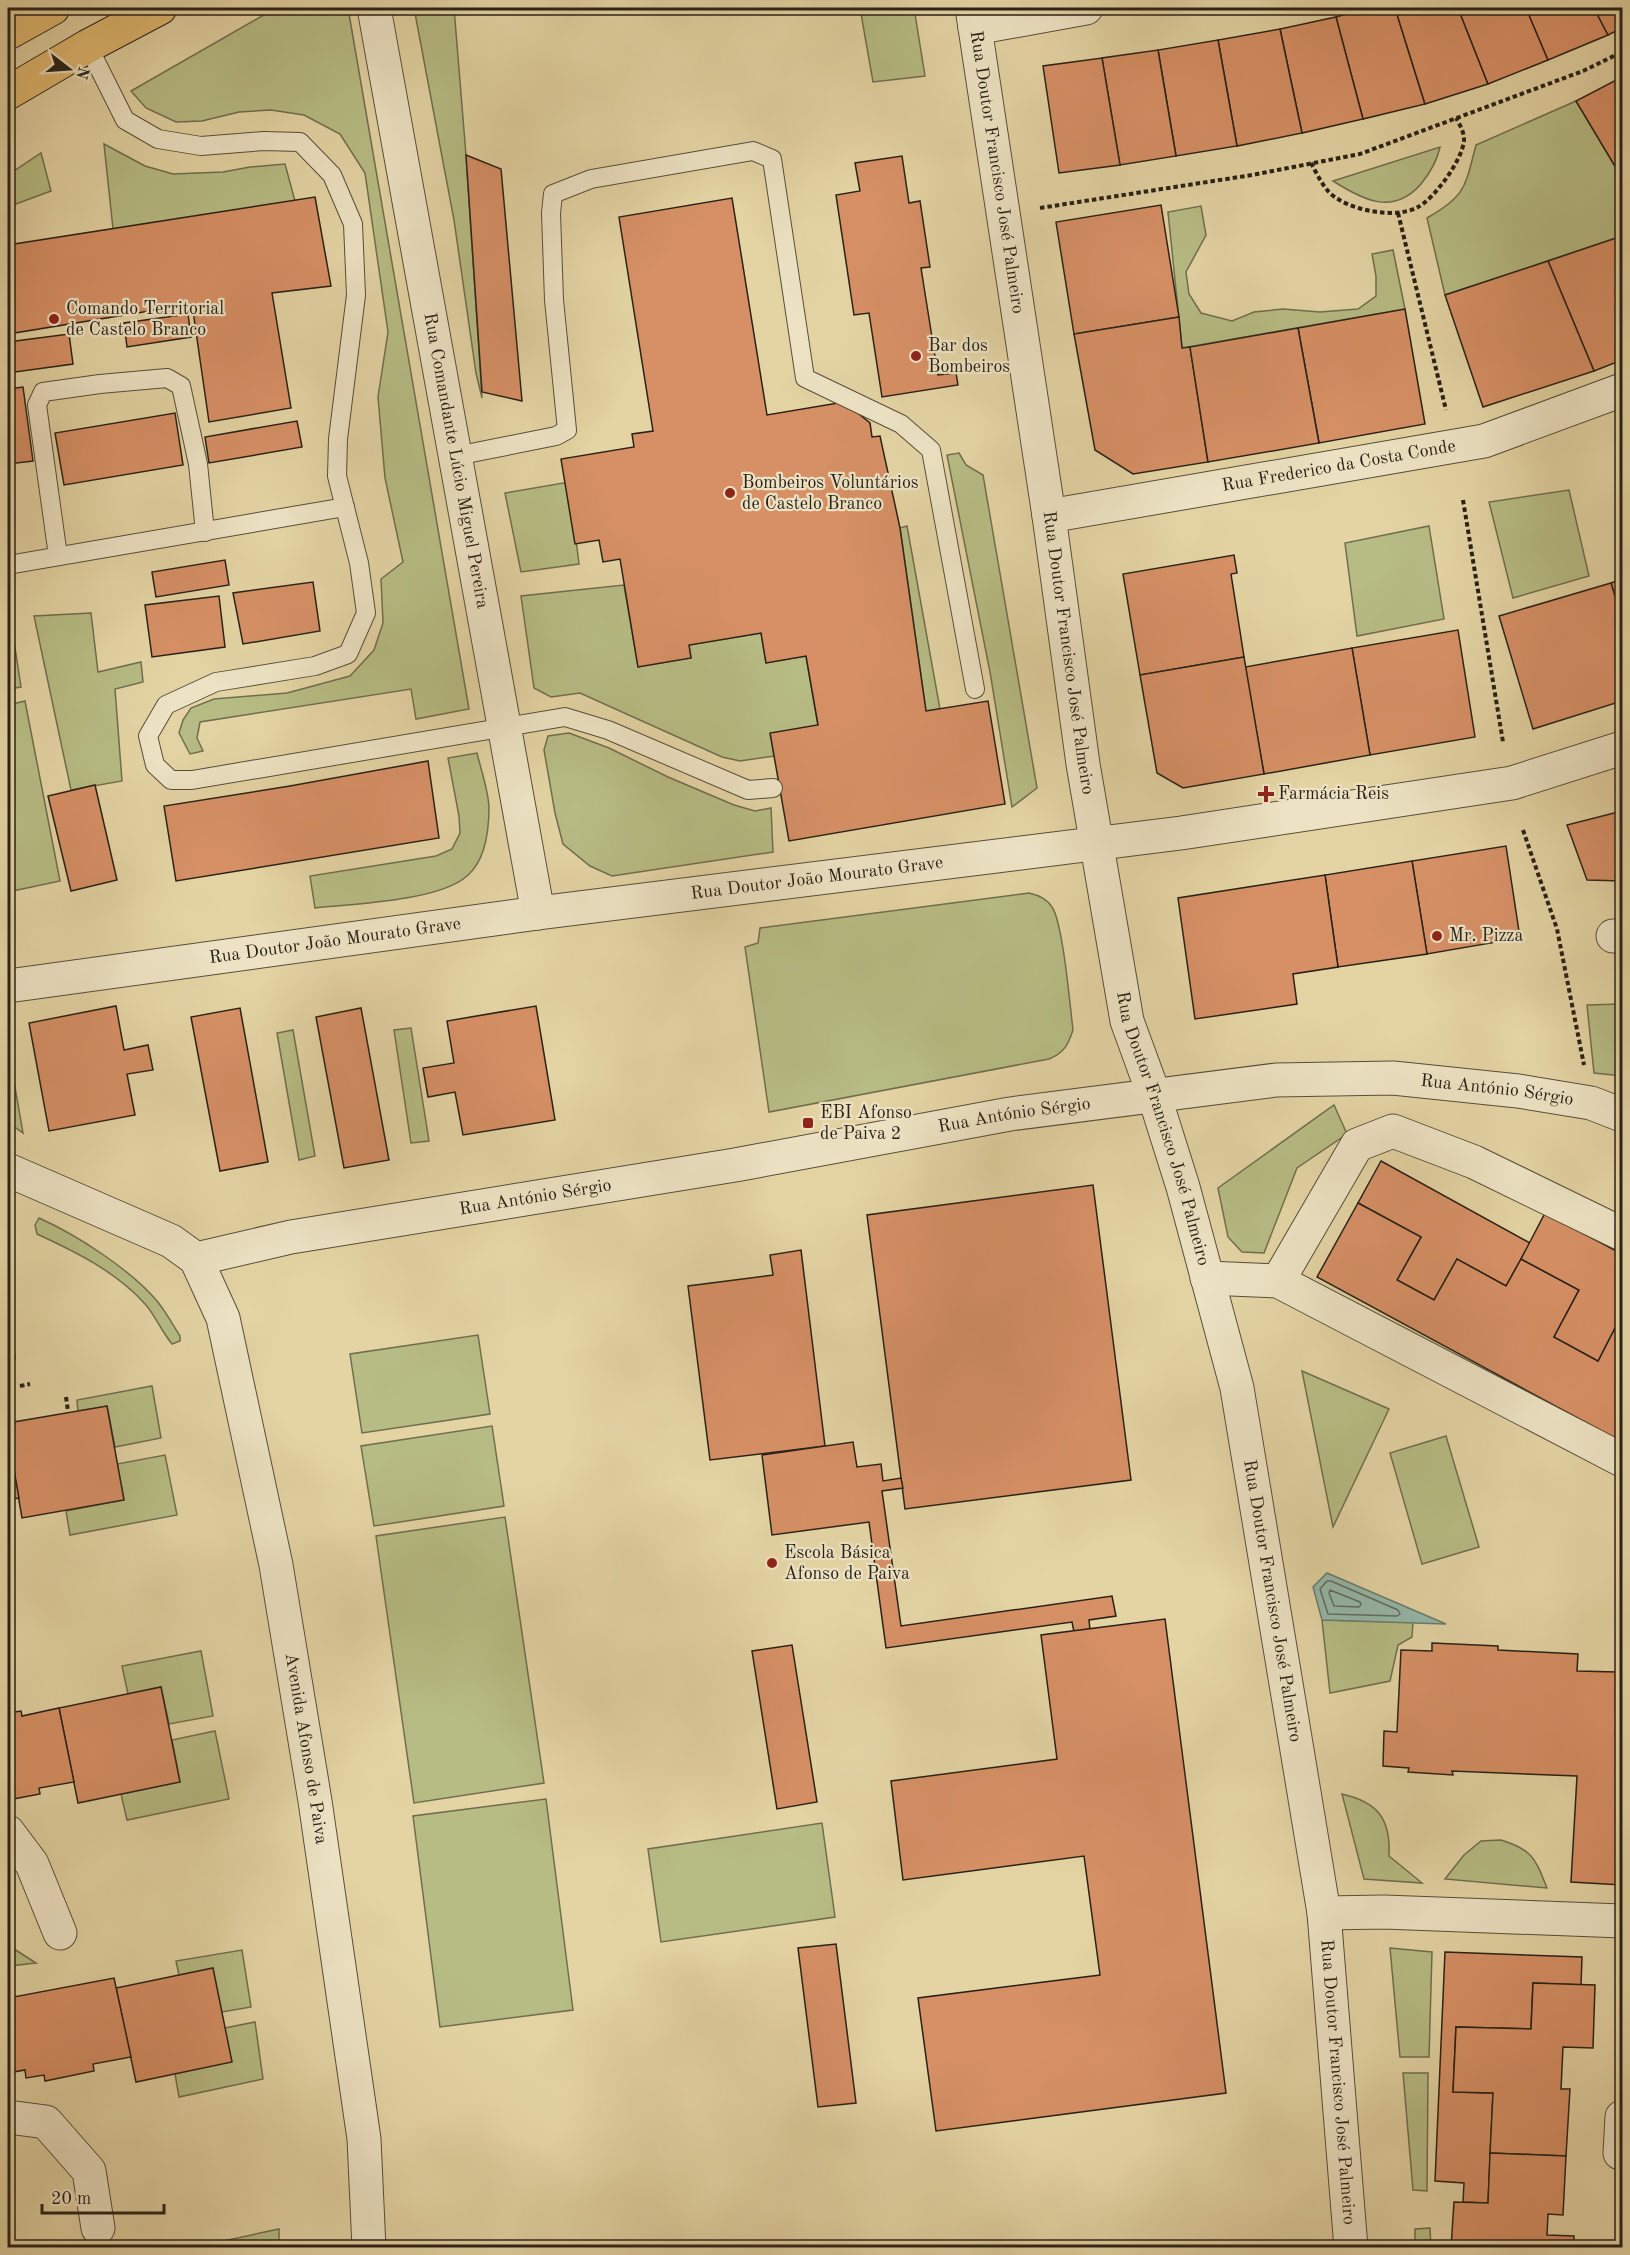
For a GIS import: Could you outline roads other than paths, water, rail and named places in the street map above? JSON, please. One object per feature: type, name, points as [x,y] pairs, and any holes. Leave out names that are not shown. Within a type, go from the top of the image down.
[{"type":"main road","points":[[8,33],[52,8]]},
{"type":"main road","points":[[8,93],[88,46],[160,8]]},
{"type":"street","name":"Rua Comandante Lúcio Miguel Pereira","points":[[374,8],[538,914]]},
{"type":"street","points":[[974,18],[1086,8]]},
{"type":"street","name":"Rua Doutor Francisco José Palmeiro","points":[[974,18],[1049,516],[1083,764],[1127,1021],[1154,1095],[1237,1388],[1324,1913],[1352,2247]]},
{"type":"street","name":"Rua Frederico da Costa Conde","points":[[1049,516],[1484,441],[1623,390]]},
{"type":"street","name":"Rua Doutor João Mourato Grave","points":[[8,986],[538,914],[1181,833],[1512,783],[1623,748]]},
{"type":"street","name":"Rua António Sérgio","points":[[196,1259],[291,1237],[724,1167],[1010,1114],[1276,1080],[1393,1078],[1518,1091],[1592,1103],[1623,1115]]},
{"type":"street","points":[[1278,1281],[1357,1145],[1393,1131],[1474,1162],[1623,1234]]},
{"type":"street","points":[[8,1170],[171,1241],[196,1259]]},
{"type":"street","name":"Avenida Afonso de Paiva","points":[[196,1259],[223,1318],[276,1565],[315,1801],[364,2139],[369,2247]]},
{"type":"street","points":[[1207,1278],[1278,1281],[1623,1460]]},
{"type":"street","points":[[8,1832],[32,1864],[60,1933]]},
{"type":"street","points":[[1324,1913],[1384,1912],[1623,1921]]},
{"type":"street","points":[[8,2117],[46,2122],[89,2171],[98,2228]]},
{"type":"street","points":[[1623,2117],[1620,2153],[1623,2153]]},
{"type":"lane","points":[[88,46],[125,120],[158,139],[201,146],[264,141],[300,142],[332,176],[353,224],[356,295],[338,439],[337,476],[359,563],[366,613],[348,654],[315,666],[216,682],[166,705],[148,736],[155,765],[171,780],[192,780],[565,717],[608,730],[748,790],[773,788]]},
{"type":"lane","points":[[456,456],[556,436],[567,430],[554,300],[551,213],[553,194],[591,179],[753,151],[772,159],[805,378],[901,424],[931,450],[975,689]]},
{"type":"lane","points":[[58,556],[37,405],[43,392],[167,378],[181,386],[198,464],[206,532]]},
{"type":"lane","points":[[8,565],[345,507]]},
{"type":"water","points":[[1327,1573],[1446,1624],[1322,1620],[1313,1587]]},
{"type":"place","name":"Comando Territorial de Castelo Branco","points":[[54,319]]},
{"type":"place","name":"Bar dos Bombeiros","points":[[916,356]]},
{"type":"place","name":"Bombeiros Voluntários de Castelo Branco","points":[[730,493]]},
{"type":"place","name":"Farmácia Reis","points":[[1266,794]]},
{"type":"place","name":"Mr. Pizza","points":[[1437,936]]},
{"type":"place","name":"EBI Afonso de Paiva 2","points":[[808,1123]]},
{"type":"place","name":"Escola Básica Afonso de Paiva","points":[[772,1563]]}]
